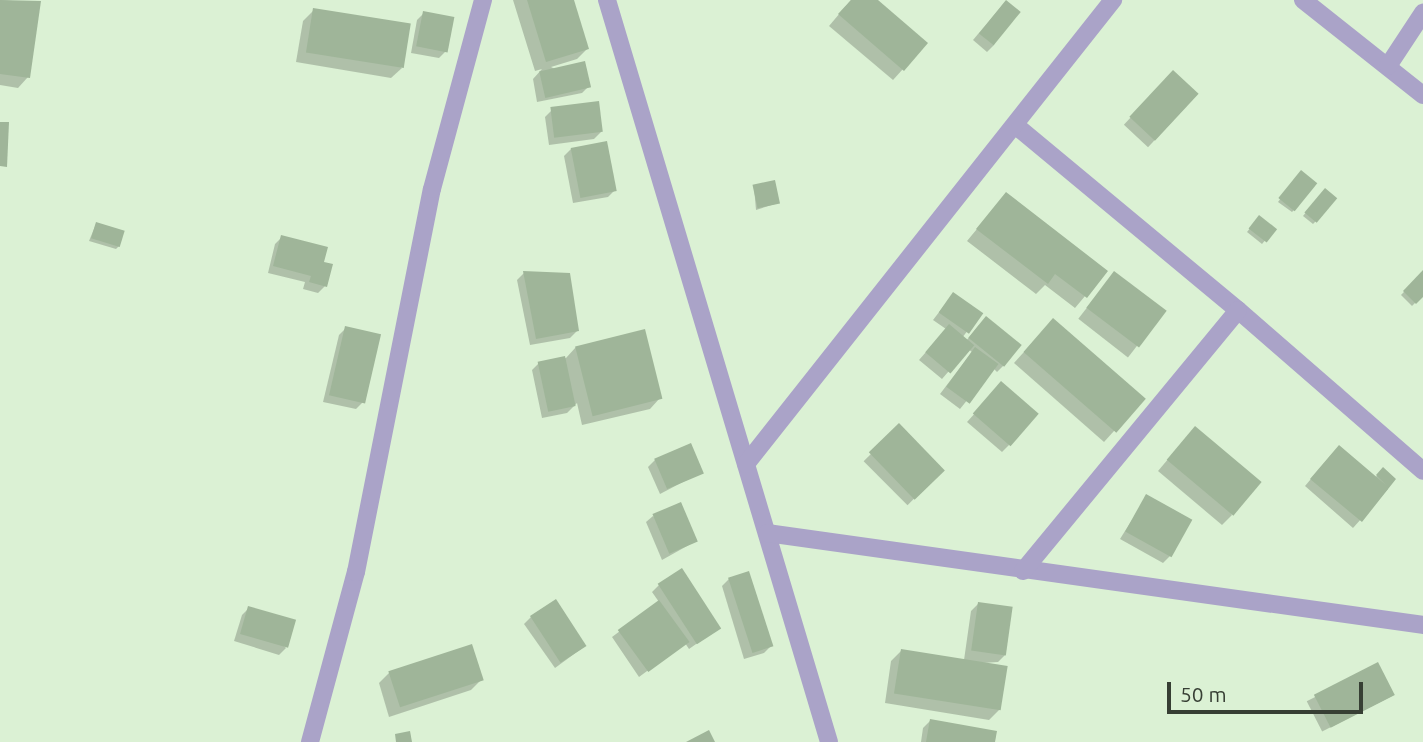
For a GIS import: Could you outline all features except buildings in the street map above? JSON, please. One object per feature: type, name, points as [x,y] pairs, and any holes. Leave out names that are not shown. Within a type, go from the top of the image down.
[{"type":"street","points":[[310,742],[356,572],[432,189],[483,0]]},
{"type":"street","points":[[746,464],[1113,0]]},
{"type":"street","points":[[1303,0],[1423,95]]},
{"type":"street","points":[[612,3],[829,742]]},
{"type":"street","points":[[1388,66],[1423,13]]},
{"type":"street","points":[[1015,125],[1238,310],[1423,471]]},
{"type":"street","points":[[1023,571],[1238,310]]},
{"type":"street","points":[[767,533],[1423,625]]}]
